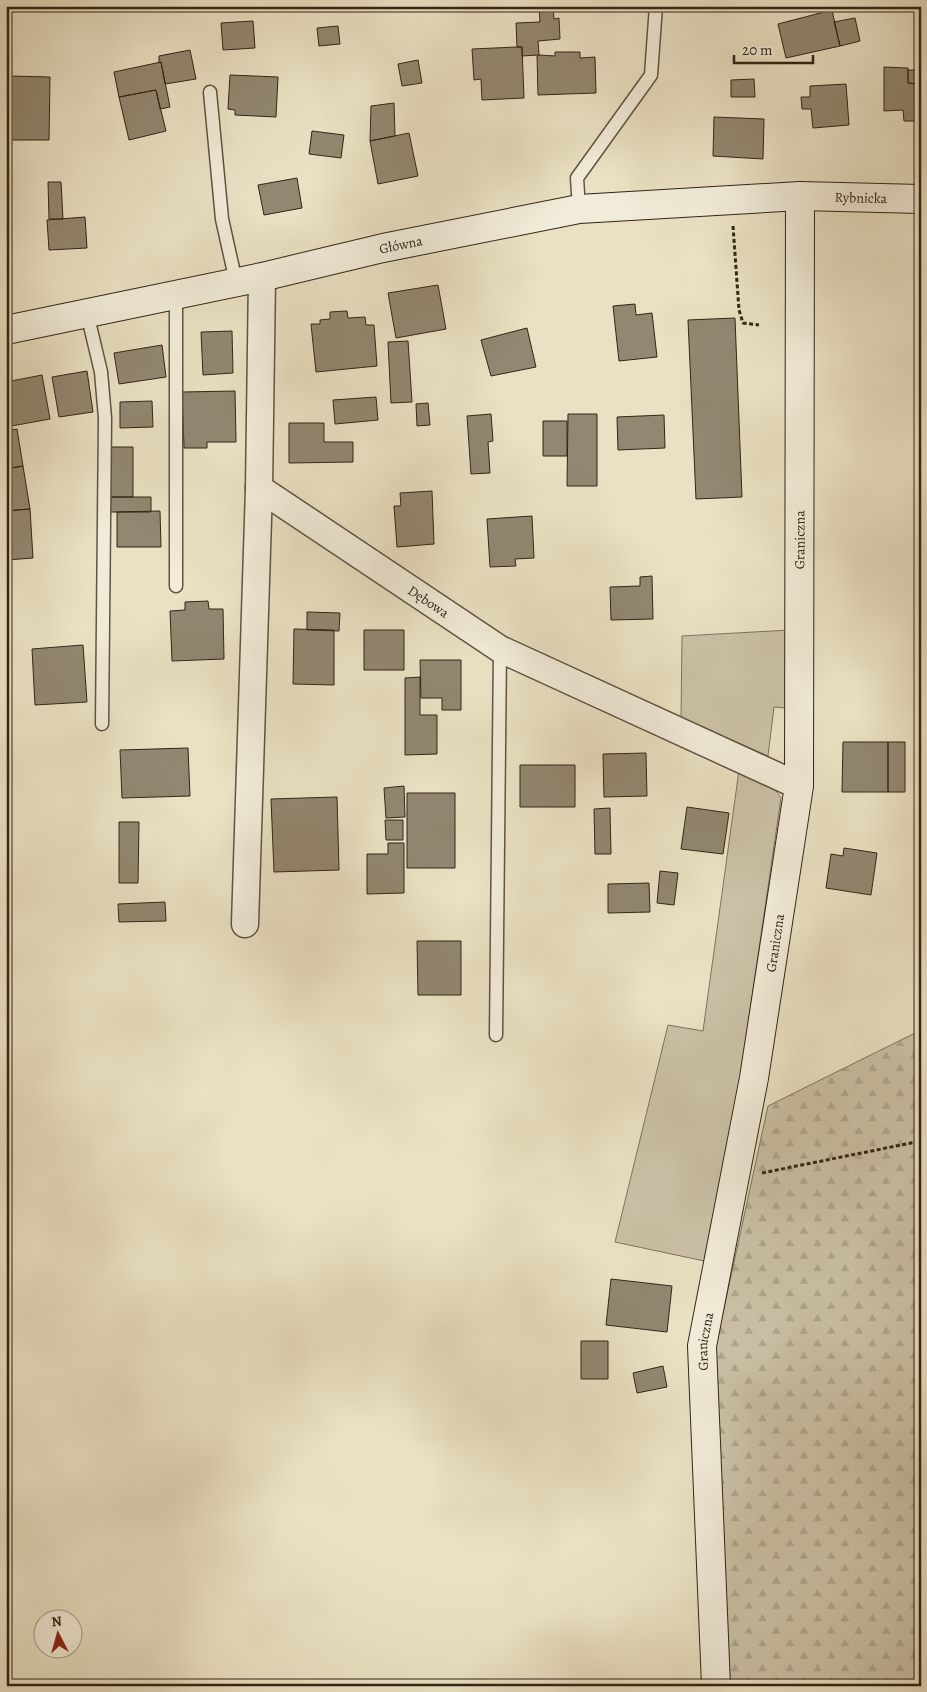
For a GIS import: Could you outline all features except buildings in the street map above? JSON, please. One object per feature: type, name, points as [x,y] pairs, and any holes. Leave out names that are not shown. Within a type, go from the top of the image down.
[{"type":"street","name":"Główna","points":[[6,330],[249,280],[383,248],[579,209],[800,196]]},
{"type":"street","name":"Rybnicka","points":[[800,196],[921,199]]},
{"type":"street","name":"Graniczna","points":[[716,1686],[702,1346],[754,1078],[799,786],[800,196]]},
{"type":"street","points":[[245,924],[259,488],[249,280]]},
{"type":"street","name":"Dębowa","points":[[259,488],[500,649],[799,786]]},
{"type":"lane","points":[[579,209],[577,178],[651,75],[656,6]]},
{"type":"lane","points":[[210,92],[222,219],[249,280]]},
{"type":"lane","points":[[176,295],[176,586]]},
{"type":"lane","points":[[87,313],[100,372],[105,418],[102,724]]},
{"type":"lane","points":[[496,1035],[500,649]]},
{"type":"path","points":[[732,200],[739,310],[743,323],[759,325]]},
{"type":"path","points":[[735,1179],[921,1141]]},
{"type":"green space","points":[[790,630],[786,708],[774,707],[768,756],[681,718],[682,636]]},
{"type":"green space","points":[[739,770],[771,784],[781,798],[741,1073],[709,1262],[615,1242],[668,1025],[703,1031]]},
{"type":"green space","points":[[921,1030],[921,1686],[727,1686],[716,1345],[768,1106]]}]
